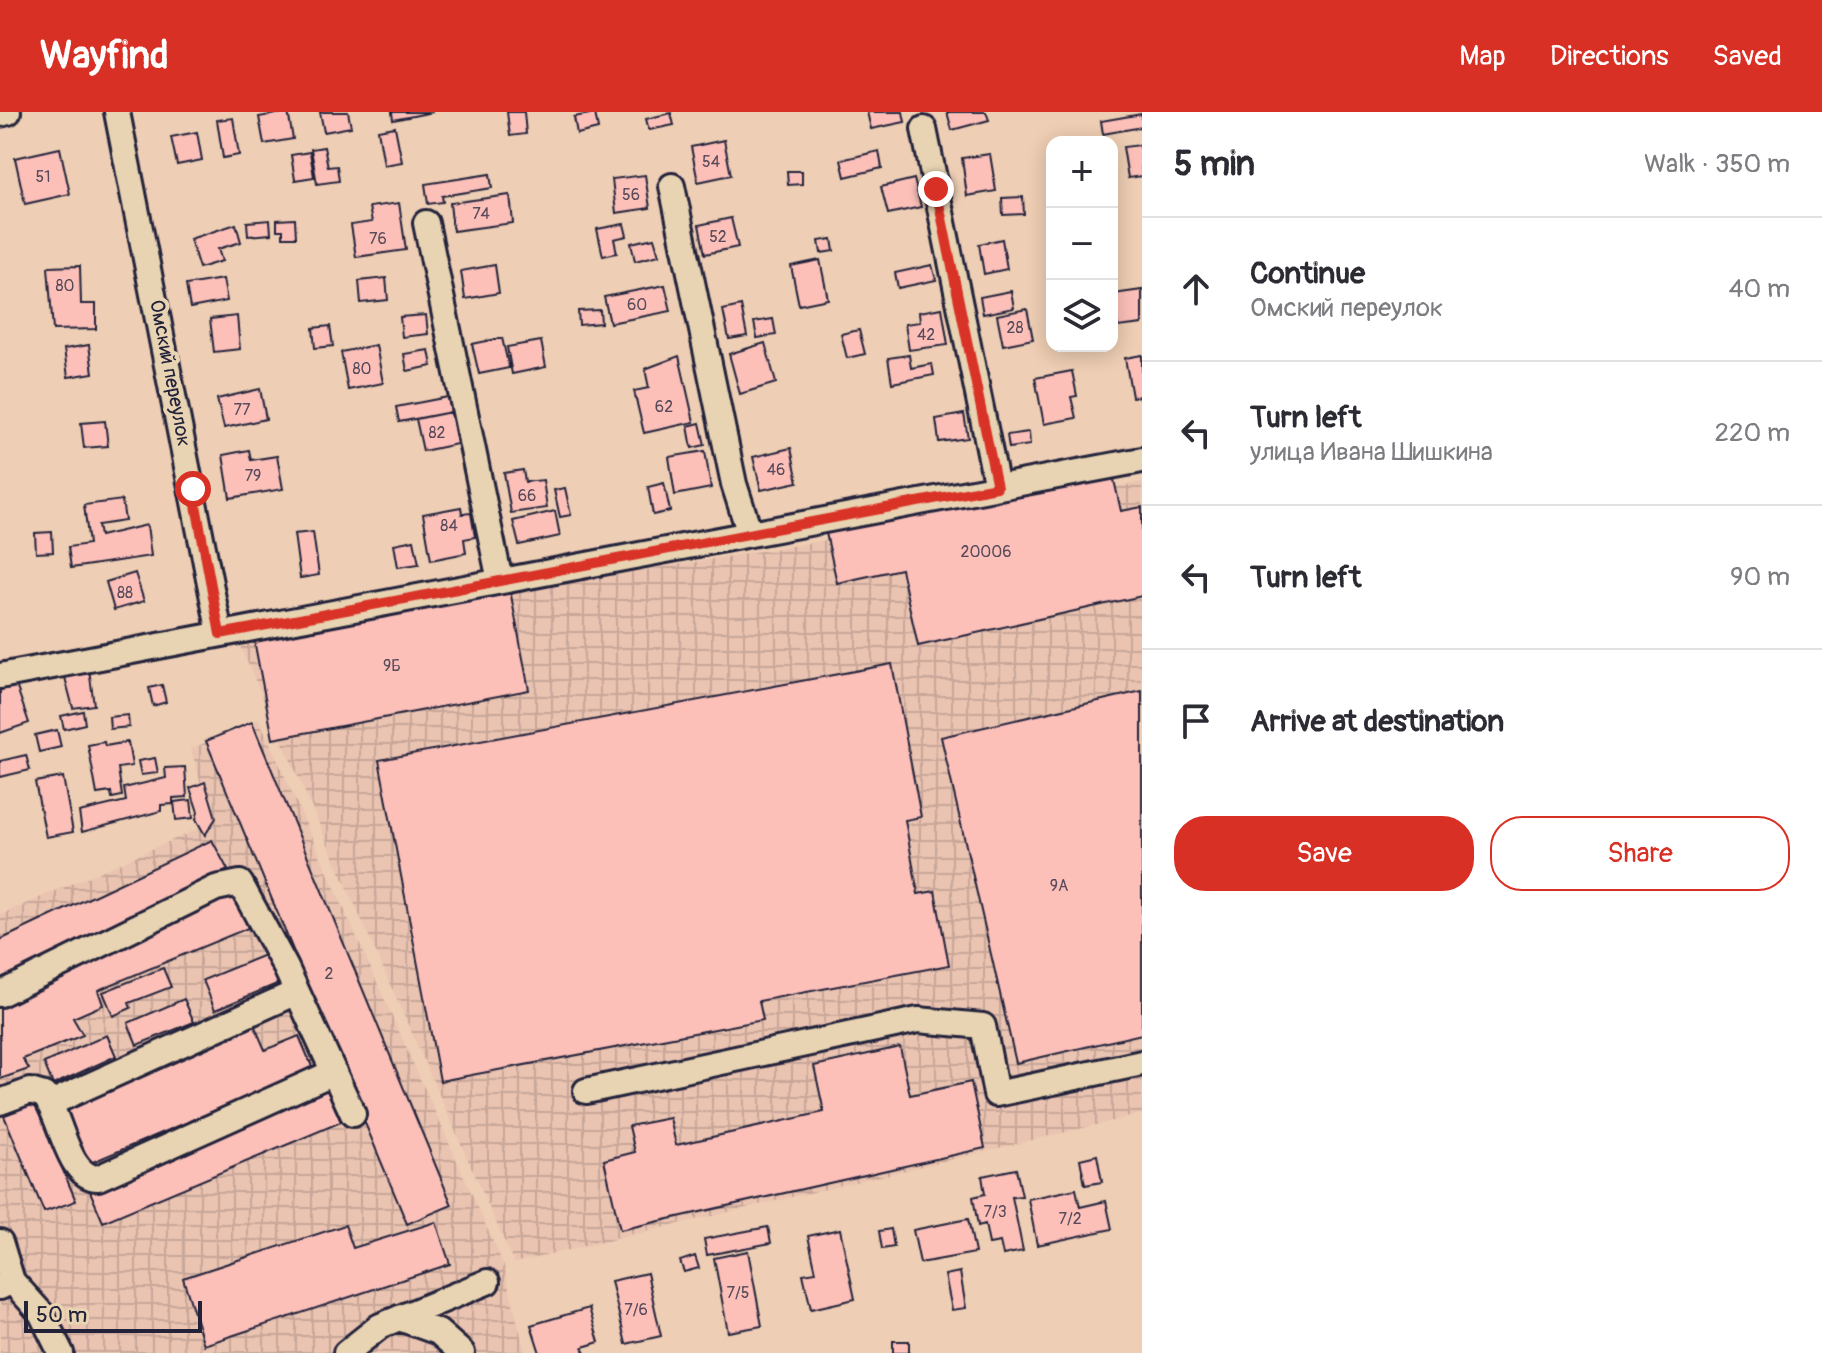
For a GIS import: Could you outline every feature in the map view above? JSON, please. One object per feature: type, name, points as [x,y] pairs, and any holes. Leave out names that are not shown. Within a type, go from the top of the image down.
[{"type":"street","points":[[0,114],[8,112]]},
{"type":"street","name":"Омский переулок","points":[[117,112],[220,634]]},
{"type":"street","points":[[924,129],[997,487]]},
{"type":"street","points":[[672,186],[734,484],[750,534]]},
{"type":"street","points":[[426,223],[500,581]]},
{"type":"street","points":[[0,676],[1142,460]]},
{"type":"street","points":[[0,994],[132,928],[234,883],[245,887],[353,1114]]},
{"type":"street","points":[[51,1103],[297,992]]},
{"type":"street","points":[[586,1091],[918,1020],[983,1026],[996,1094],[1142,1063]]},
{"type":"street","points":[[0,1102],[30,1091],[44,1095],[51,1103],[78,1170],[89,1178],[98,1178],[334,1072]]},
{"type":"street","points":[[0,1242],[6,1284],[41,1313],[61,1353]]},
{"type":"street","points":[[346,1353],[380,1326],[487,1282]]},
{"type":"street","points":[[399,1318],[438,1332],[462,1353]]},
{"type":"shaded area","points":[[1142,482],[1142,1114],[514,1263],[236,637],[920,525]]},
{"type":"shaded area","points":[[259,719],[504,1266],[525,1353],[0,1353],[0,915],[212,823],[191,749]]},
{"type":"building","points":[[288,112],[293,139],[264,144],[259,117]]},
{"type":"building","points":[[320,112],[348,112],[351,127],[324,132]]},
{"type":"building","points":[[392,112],[433,112],[393,120]]},
{"type":"building","points":[[507,112],[524,112],[526,134],[510,136]]},
{"type":"building","points":[[867,112],[903,112],[905,122],[871,129]]},
{"type":"building","points":[[947,112],[986,112],[989,120],[952,130]]},
{"type":"building","points":[[595,113],[598,129],[577,134],[574,117]]},
{"type":"building","points":[[671,113],[674,125],[649,130],[646,119]]},
{"type":"building","points":[[1142,114],[1142,127],[1103,134],[1101,121]]},
{"type":"building","points":[[233,118],[239,155],[223,158],[217,120]]},
{"type":"building","points":[[395,127],[402,162],[384,165],[378,130]]},
{"type":"building","points":[[197,132],[202,160],[177,165],[171,137]]},
{"type":"building","points":[[724,140],[731,175],[698,182],[691,147]]},
{"type":"building","points":[[1140,145],[1142,176],[1128,178],[1123,147]]},
{"type":"building","points":[[324,147],[328,167],[337,166],[339,181],[317,184],[311,149]]},
{"type":"building","points":[[60,148],[70,194],[25,204],[15,158]]},
{"type":"building","points":[[879,151],[882,168],[845,177],[841,160]]},
{"type":"building","points":[[310,152],[314,177],[295,180],[291,155]]},
{"type":"building","points":[[990,154],[996,191],[967,196],[962,158]]},
{"type":"building","points":[[787,171],[802,171],[802,184],[788,185]]},
{"type":"building","points":[[490,174],[492,188],[442,196],[443,202],[428,204],[425,184]]},
{"type":"building","points":[[645,175],[650,208],[616,213],[612,179]]},
{"type":"building","points":[[914,179],[921,207],[888,214],[881,187]]},
{"type":"building","points":[[510,195],[513,223],[453,231],[450,203]]},
{"type":"building","points":[[1023,197],[1024,214],[1003,215],[1002,198]]},
{"type":"building","points":[[399,203],[406,250],[356,257],[351,225],[372,222],[369,207]]},
{"type":"building","points":[[731,218],[738,247],[705,254],[699,225]]},
{"type":"building","points":[[295,219],[296,237],[283,237],[283,230],[277,230],[277,220]]},
{"type":"building","points":[[270,220],[271,234],[248,236],[247,222]]},
{"type":"building","points":[[236,224],[241,242],[218,249],[222,261],[199,268],[190,239]]},
{"type":"building","points":[[624,224],[627,236],[614,239],[617,253],[603,256],[597,229]]},
{"type":"building","points":[[654,238],[659,255],[635,261],[631,243]]},
{"type":"building","points":[[832,239],[834,251],[821,253],[819,241]]},
{"type":"building","points":[[1002,239],[1007,269],[984,274],[979,244]]},
{"type":"building","points":[[820,260],[828,299],[799,305],[791,266]]},
{"type":"building","points":[[495,265],[499,293],[465,299],[461,271]]},
{"type":"building","points":[[932,265],[936,280],[898,288],[895,273]]},
{"type":"building","points":[[80,266],[81,304],[96,304],[96,329],[53,330],[48,267]]},
{"type":"building","points":[[386,278],[388,300],[361,303],[359,281]]},
{"type":"building","points":[[223,279],[227,301],[190,308],[186,285]]},
{"type":"building","points":[[665,285],[671,311],[610,323],[604,297]]},
{"type":"building","points":[[1142,290],[1142,324],[1118,327],[1118,293]]},
{"type":"building","points":[[1011,291],[1014,308],[983,314],[980,297]]},
{"type":"building","points":[[741,306],[747,336],[729,339],[723,310]]},
{"type":"building","points":[[942,308],[948,345],[909,350],[905,324],[920,322],[919,312]]},
{"type":"building","points":[[1027,309],[1033,339],[1003,345],[997,315]]},
{"type":"building","points":[[600,310],[601,323],[579,325],[578,311]]},
{"type":"building","points":[[426,315],[428,334],[402,337],[400,317]]},
{"type":"building","points":[[237,316],[240,349],[214,352],[210,319]]},
{"type":"building","points":[[773,319],[776,335],[757,338],[754,322]]},
{"type":"building","points":[[330,326],[333,346],[315,348],[313,328]]},
{"type":"building","points":[[859,330],[865,354],[847,358],[841,334]]},
{"type":"building","points":[[502,338],[509,368],[479,374],[472,344]]},
{"type":"building","points":[[541,341],[546,367],[512,374],[507,347]]},
{"type":"building","points":[[765,343],[776,383],[740,394],[729,354]]},
{"type":"building","points":[[89,345],[93,373],[68,377],[64,349]]},
{"type":"building","points":[[376,345],[383,383],[348,390],[341,352]]},
{"type":"building","points":[[429,350],[432,366],[407,371],[404,354]]},
{"type":"building","points":[[909,355],[911,368],[932,364],[934,375],[892,383],[888,358]]},
{"type":"building","points":[[1142,355],[1142,396],[1132,397],[1125,358]]},
{"type":"building","points":[[679,356],[694,422],[644,433],[634,391],[649,388],[645,369]]},
{"type":"building","points":[[1072,371],[1077,396],[1071,397],[1076,418],[1044,424],[1035,378]]},
{"type":"building","points":[[260,389],[266,419],[224,428],[217,399]]},
{"type":"building","points":[[448,397],[451,412],[399,422],[396,407]]},
{"type":"building","points":[[451,412],[457,444],[423,451],[416,419]]},
{"type":"building","points":[[964,414],[968,438],[939,442],[936,419]]},
{"type":"building","points":[[105,421],[108,446],[84,448],[81,423]]},
{"type":"building","points":[[700,423],[705,445],[692,448],[688,426]]},
{"type":"building","points":[[1029,432],[1030,445],[1009,448],[1007,435]]},
{"type":"building","points":[[791,448],[798,482],[761,490],[753,457]]},
{"type":"building","points":[[249,450],[251,460],[277,456],[283,489],[230,498],[223,455]]},
{"type":"building","points":[[705,451],[711,488],[675,495],[669,457]]},
{"type":"building","points":[[523,470],[525,482],[543,480],[547,508],[511,513],[504,473]]},
{"type":"building","points":[[1112,471],[1121,511],[1142,507],[1142,596],[918,646],[901,569],[837,583],[826,533]]},
{"type":"building","points":[[664,483],[670,511],[653,515],[648,487]]},
{"type":"building","points":[[565,488],[571,515],[560,517],[554,490]]},
{"type":"building","points":[[122,500],[125,521],[98,525],[100,536],[147,525],[151,556],[71,568],[68,547],[89,544],[84,505]]},
{"type":"building","points":[[461,507],[462,514],[471,513],[475,537],[464,539],[466,553],[431,560],[423,514]]},
{"type":"building","points":[[555,511],[560,536],[519,545],[513,521]]},
{"type":"building","points":[[52,532],[53,552],[36,553],[35,533]]},
{"type":"building","points":[[313,532],[319,575],[300,578],[294,534]]},
{"type":"building","points":[[414,540],[419,564],[398,567],[394,544]]},
{"type":"building","points":[[135,573],[144,601],[114,610],[106,582]]},
{"type":"building","points":[[510,590],[529,690],[273,739],[254,640]]},
{"type":"building","points":[[88,662],[94,705],[73,708],[62,666]]},
{"type":"building","points":[[892,664],[921,817],[905,820],[918,894],[935,891],[949,965],[759,1001],[763,1020],[440,1081],[379,760]]},
{"type":"building","points":[[15,682],[29,723],[0,733],[0,688]]},
{"type":"building","points":[[162,685],[166,702],[153,706],[149,688]]},
{"type":"building","points":[[1142,691],[1142,1034],[1016,1063],[941,737]]},
{"type":"building","points":[[83,711],[85,724],[64,729],[61,716]]},
{"type":"building","points":[[128,715],[129,727],[110,729],[109,717]]},
{"type":"building","points":[[252,722],[452,1205],[407,1224],[206,741]]},
{"type":"building","points":[[57,730],[61,747],[39,752],[35,735]]},
{"type":"building","points":[[104,742],[105,746],[128,742],[132,766],[118,768],[122,796],[112,798],[111,792],[97,794],[88,745]]},
{"type":"building","points":[[26,755],[30,770],[0,777],[0,761]]},
{"type":"building","points":[[155,758],[158,773],[141,775],[138,761]]},
{"type":"building","points":[[185,767],[187,797],[173,798],[173,804],[161,805],[161,811],[82,832],[79,812],[126,801],[124,788],[166,778],[165,768]]},
{"type":"building","points":[[63,777],[73,832],[46,837],[35,782]]},
{"type":"building","points":[[205,782],[216,818],[205,835],[196,819],[198,812],[190,788]]},
{"type":"building","points":[[191,800],[193,818],[176,820],[174,802]]},
{"type":"building","points":[[212,840],[228,870],[0,983],[0,940]]},
{"type":"building","points":[[233,891],[248,928],[98,990],[103,1005],[73,1018],[83,1035],[23,1059],[29,1069],[0,1079],[0,1001]]},
{"type":"building","points":[[267,954],[279,983],[215,1010],[203,980]]},
{"type":"building","points":[[163,968],[171,987],[129,1003],[131,1008],[113,1016],[103,992]]},
{"type":"building","points":[[184,999],[194,1022],[137,1045],[128,1023]]},
{"type":"building","points":[[253,1022],[265,1050],[299,1036],[313,1069],[88,1164],[62,1102]]},
{"type":"building","points":[[107,1035],[116,1056],[53,1085],[44,1063]]},
{"type":"building","points":[[900,1047],[910,1095],[971,1082],[985,1148],[620,1230],[604,1160],[635,1152],[629,1126],[670,1118],[676,1145],[824,1112],[814,1066]]},
{"type":"building","points":[[327,1089],[341,1122],[103,1222],[89,1189]]},
{"type":"building","points":[[33,1099],[76,1201],[44,1212],[2,1111]]},
{"type":"building","points":[[1097,1155],[1102,1182],[1085,1185],[1080,1159]]},
{"type":"building","points":[[1016,1169],[1022,1196],[1012,1197],[1023,1251],[1003,1255],[1000,1242],[989,1244],[985,1224],[978,1226],[973,1197],[985,1194],[982,1176]]},
{"type":"building","points":[[1076,1189],[1080,1207],[1106,1201],[1112,1229],[1037,1245],[1028,1199]]},
{"type":"building","points":[[968,1219],[975,1253],[920,1263],[913,1230]]},
{"type":"building","points":[[436,1222],[450,1264],[204,1345],[183,1278],[345,1225],[353,1248]]},
{"type":"building","points":[[768,1227],[771,1243],[707,1255],[704,1239]]},
{"type":"building","points":[[840,1229],[855,1299],[811,1309],[803,1274],[816,1272],[808,1236]]},
{"type":"building","points":[[891,1229],[894,1247],[882,1249],[879,1231]]},
{"type":"building","points":[[748,1251],[762,1326],[728,1332],[714,1258]]},
{"type":"building","points":[[695,1256],[699,1268],[684,1272],[680,1261]]},
{"type":"building","points":[[960,1272],[966,1308],[952,1310],[945,1275]]},
{"type":"building","points":[[647,1273],[661,1336],[626,1344],[611,1281]]},
{"type":"building","points":[[589,1308],[599,1342],[583,1347],[585,1353],[540,1353],[531,1325]]},
{"type":"building","points":[[893,1341],[909,1341],[909,1353],[893,1353]]},
{"type":"route","points":[[193,489],[220,634],[997,487],[936,189]]}]
